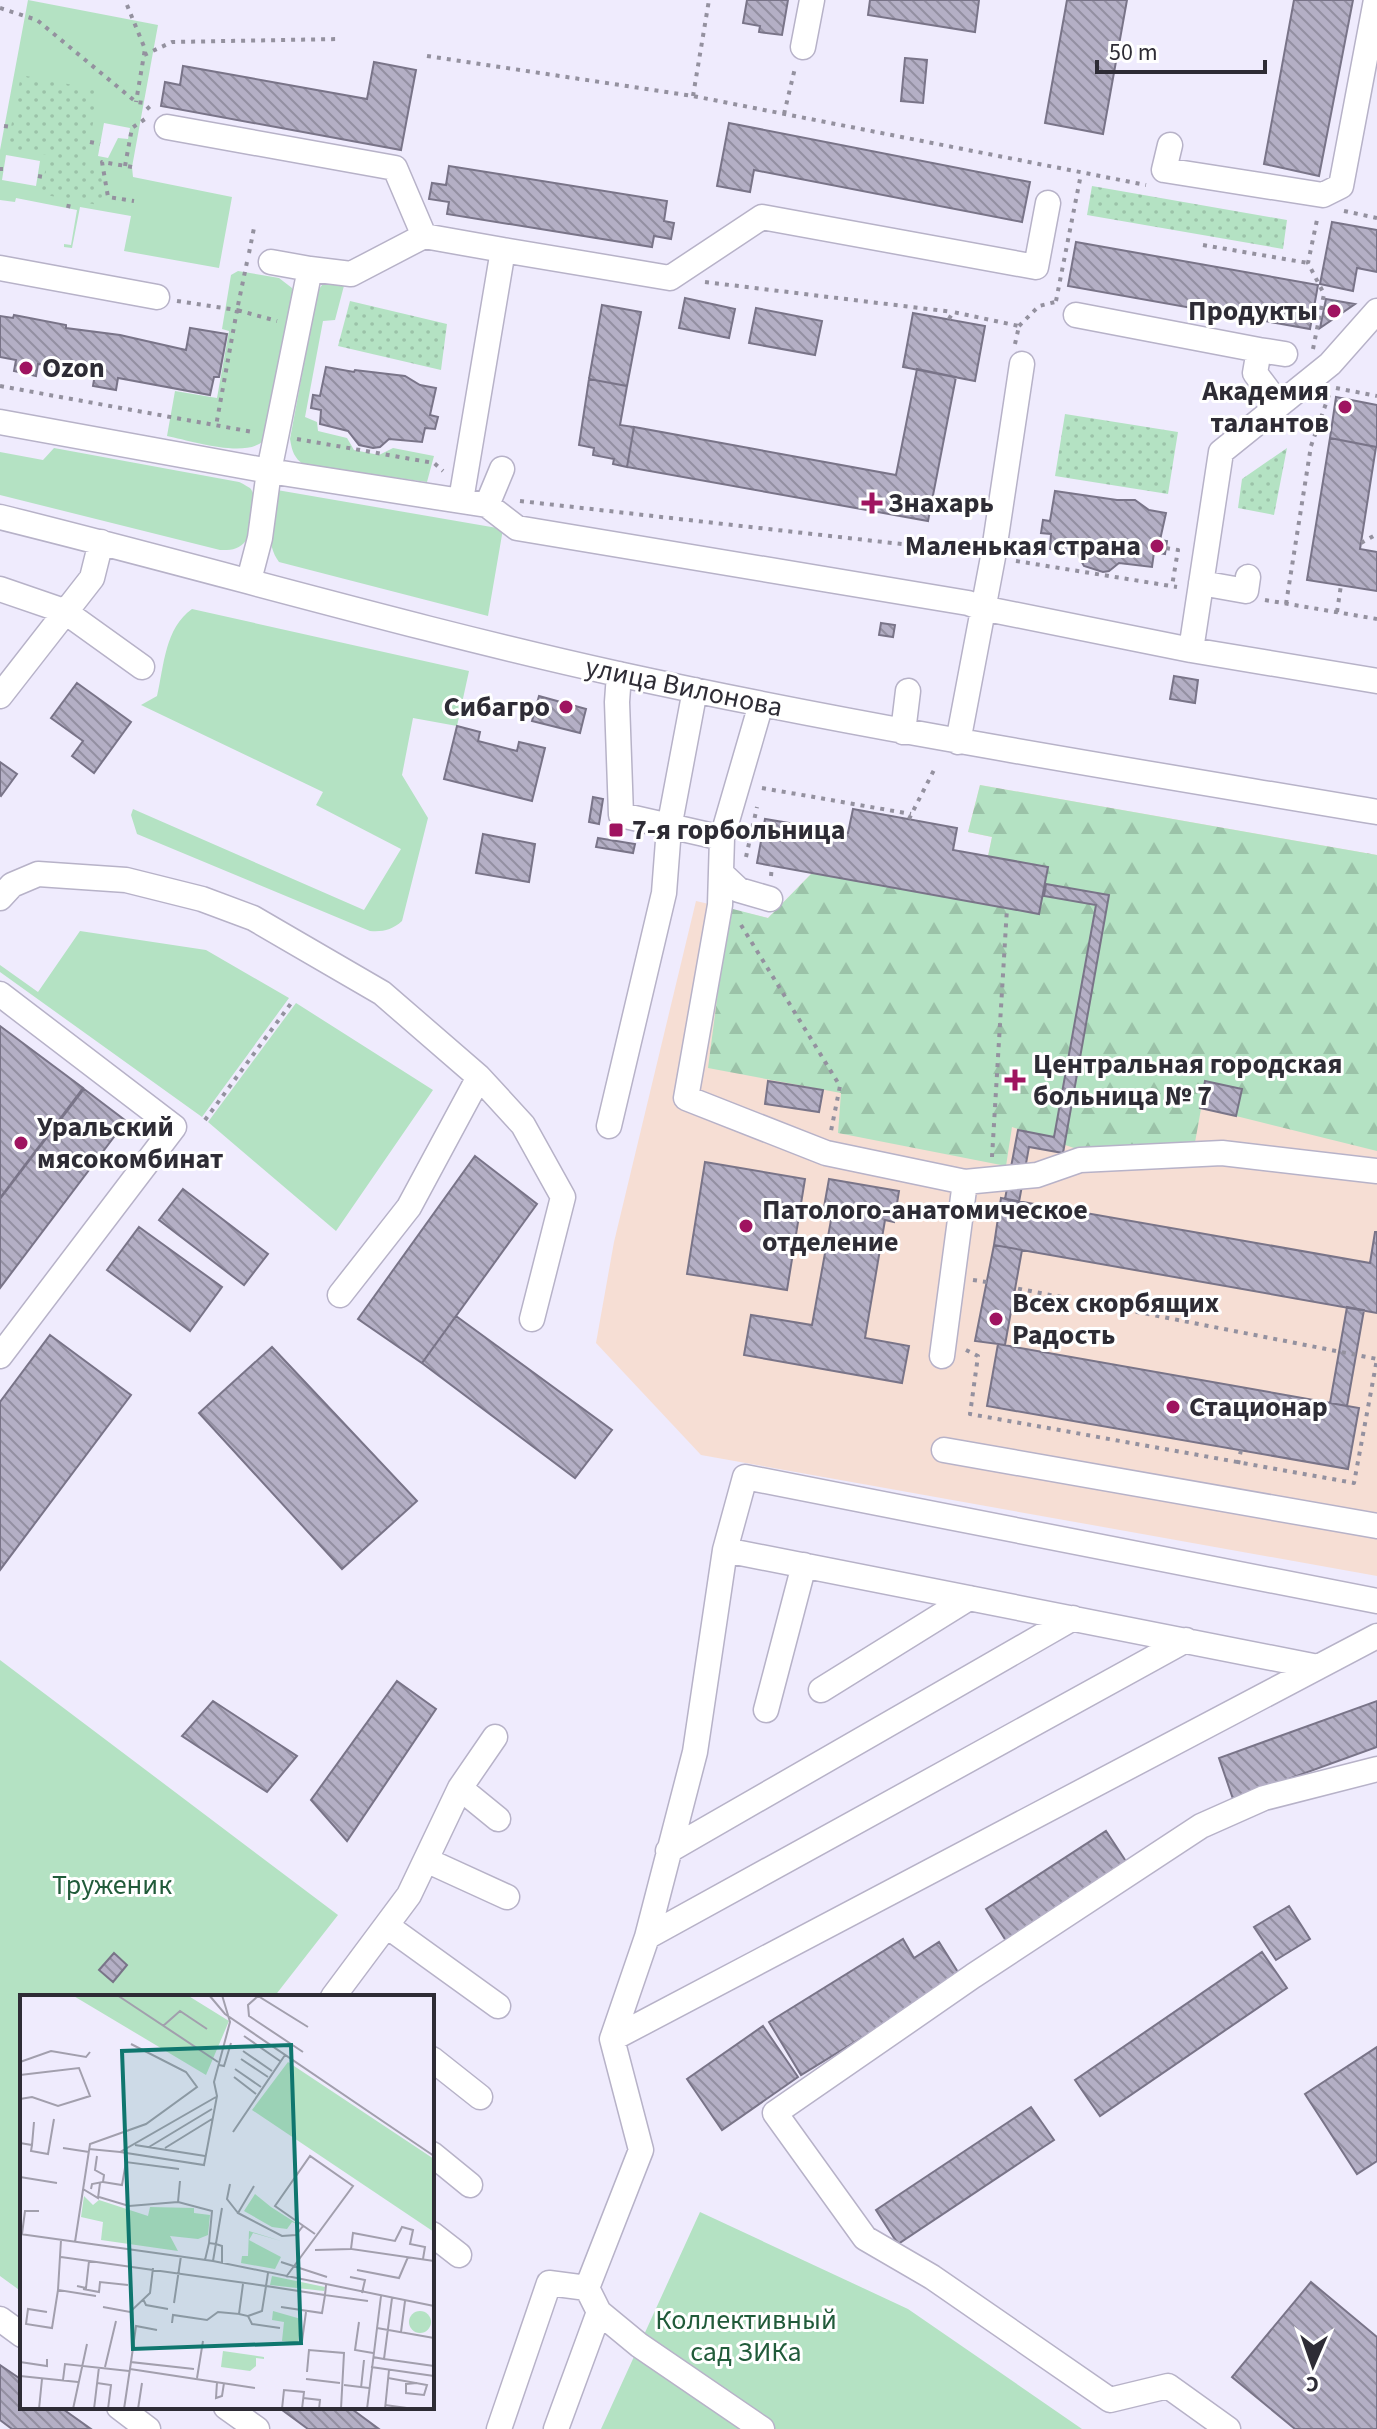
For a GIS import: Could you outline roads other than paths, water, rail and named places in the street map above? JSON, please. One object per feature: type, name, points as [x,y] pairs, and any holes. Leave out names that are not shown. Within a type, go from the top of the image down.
[{"type":"street","points":[[803,47],[812,0]]},
{"type":"street","points":[[1170,145],[1164,170],[1322,201],[1341,186],[1376,0]]},
{"type":"street","points":[[160,120],[395,168],[424,236]]},
{"type":"street","points":[[271,262],[351,274],[424,236],[670,278],[762,217],[1036,267],[1048,203]]},
{"type":"street","points":[[462,495],[503,250]]},
{"type":"street","points":[[0,268],[157,297]]},
{"type":"street","points":[[249,580],[260,538],[269,471],[310,269]]},
{"type":"street","points":[[1066,308],[1285,354]]},
{"type":"street","points":[[1191,650],[1221,452],[1330,364],[1377,311]]},
{"type":"street","points":[[1259,350],[1255,373],[1279,405]]},
{"type":"street","points":[[958,742],[993,557],[1022,364]]},
{"type":"street","points":[[0,422],[269,471],[462,495],[488,501],[517,528],[968,603],[1191,650],[1223,666],[1377,681]]},
{"type":"street","points":[[488,501],[494,467]]},
{"type":"street","name":"улица Вилонова","points":[[0,517],[493,646],[619,674],[903,732],[1377,812]]},
{"type":"street","points":[[0,696],[92,578],[101,542]]},
{"type":"street","points":[[1201,587],[1238,580]]},
{"type":"street","points":[[0,589],[64,611],[142,667]]},
{"type":"street","points":[[619,674],[621,815],[722,838]]},
{"type":"street","points":[[609,1126],[664,893],[669,828],[695,690]]},
{"type":"street","points":[[903,732],[908,691]]},
{"type":"street","points":[[761,704],[722,838],[720,905],[686,1098],[826,1153],[965,1182],[1037,1175],[1080,1160],[1222,1153],[1377,1171]]},
{"type":"street","points":[[0,898],[12,885],[38,874],[126,880],[202,899],[253,918],[382,993],[479,1077],[523,1125],[563,1197],[532,1319]]},
{"type":"street","points":[[722,874],[739,890],[770,899]]},
{"type":"street","points":[[0,994],[174,1127],[0,1356]]},
{"type":"street","points":[[340,1295],[409,1207],[479,1077]]},
{"type":"street","points":[[944,1348],[965,1182]]},
{"type":"street","points":[[944,1450],[1377,1526]]},
{"type":"street","points":[[762,2429],[639,2345],[599,2312],[587,2288],[641,2150],[612,2039],[647,1937],[695,1752],[725,1550],[745,1477],[1377,1601]]},
{"type":"street","points":[[725,1550],[1318,1667]]},
{"type":"street","points":[[766,1710],[804,1565]]},
{"type":"street","points":[[821,1690],[969,1598]]},
{"type":"street","points":[[668,1851],[1073,1618]]},
{"type":"street","points":[[612,2039],[1377,1636]]},
{"type":"street","points":[[647,1937],[1186,1640]]},
{"type":"street","points":[[343,1993],[409,1895],[460,1788],[495,1737]]},
{"type":"street","points":[[1228,2429],[1168,2386],[1110,2400],[932,2277],[865,2238],[775,2113],[973,1976],[1201,1826],[1264,1798],[1377,1769]]},
{"type":"street","points":[[460,1788],[498,1819]]},
{"type":"street","points":[[426,1860],[507,1897]]},
{"type":"street","points":[[387,1926],[498,2006]]},
{"type":"street","points":[[434,2061],[480,2097]]},
{"type":"street","points":[[434,2156],[470,2185]]},
{"type":"street","points":[[434,2236],[459,2255]]},
{"type":"street","points":[[499,2429],[549,2283],[587,2288]]},
{"type":"street","points":[[556,2429],[599,2312]]},
{"type":"street","points":[[0,2319],[20,2334]]},
{"type":"street","points":[[122,2409],[148,2429]]},
{"type":"street","points":[[229,2409],[257,2429]]},
{"type":"place","name":"Продукты","points":[[1334,311]]},
{"type":"place","name":"Ozon","points":[[26,368]]},
{"type":"place","name":"Академия талантов","points":[[1345,407]]},
{"type":"place","name":"Знахарь","points":[[872,503]]},
{"type":"place","name":"Маленькая страна","points":[[1157,546]]},
{"type":"place","name":"Сибагро","points":[[566,707]]},
{"type":"place","name":"7-я горбольница","points":[[616,830]]},
{"type":"place","name":"Центральная городская больница № 7","points":[[1015,1080]]},
{"type":"place","name":"Уральский мясокомбинат","points":[[21,1143]]},
{"type":"place","name":"Патолого-анатомическое отделение","points":[[746,1226]]},
{"type":"place","name":"Всех скорбящих Радость","points":[[996,1319]]},
{"type":"place","name":"Стационар","points":[[1173,1407]]},
{"type":"park label","name":"Труженик","points":[[112,1885]]},
{"type":"park label","name":"Коллективный сад ЗИКа","points":[[746,2336]]}]
